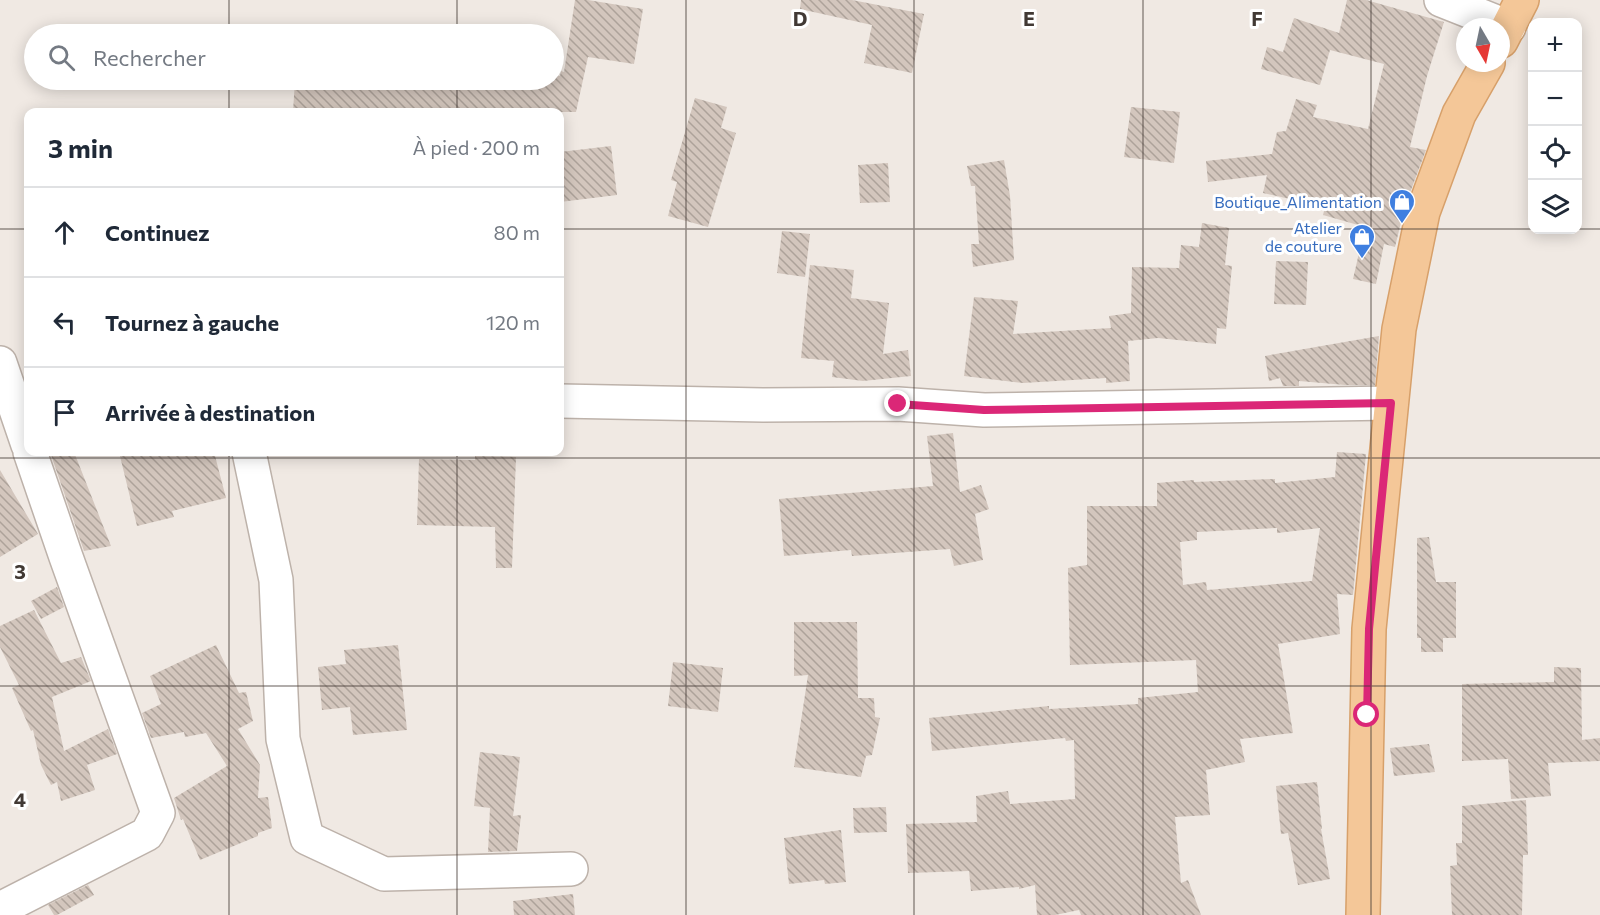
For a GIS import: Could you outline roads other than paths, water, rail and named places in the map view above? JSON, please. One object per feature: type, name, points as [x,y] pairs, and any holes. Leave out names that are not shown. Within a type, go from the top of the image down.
[{"type":"main road","points":[[1363,915],[1369,629],[1399,329],[1423,212],[1459,114],[1483,72]]},
{"type":"street","points":[[1441,0],[1495,18]]},
{"type":"street","points":[[0,363],[24,434]]},
{"type":"street","points":[[564,401],[763,405],[898,404],[984,410],[1391,403]]},
{"type":"street","points":[[2,908],[147,834],[158,813],[31,456]]},
{"type":"street","points":[[250,456],[276,580],[283,739],[307,838],[384,874],[571,869]]},
{"type":"place","name":"Boutique_Alimentation","points":[[1402,225]]},
{"type":"place","name":"Atelier de couture","points":[[1362,260]]}]
